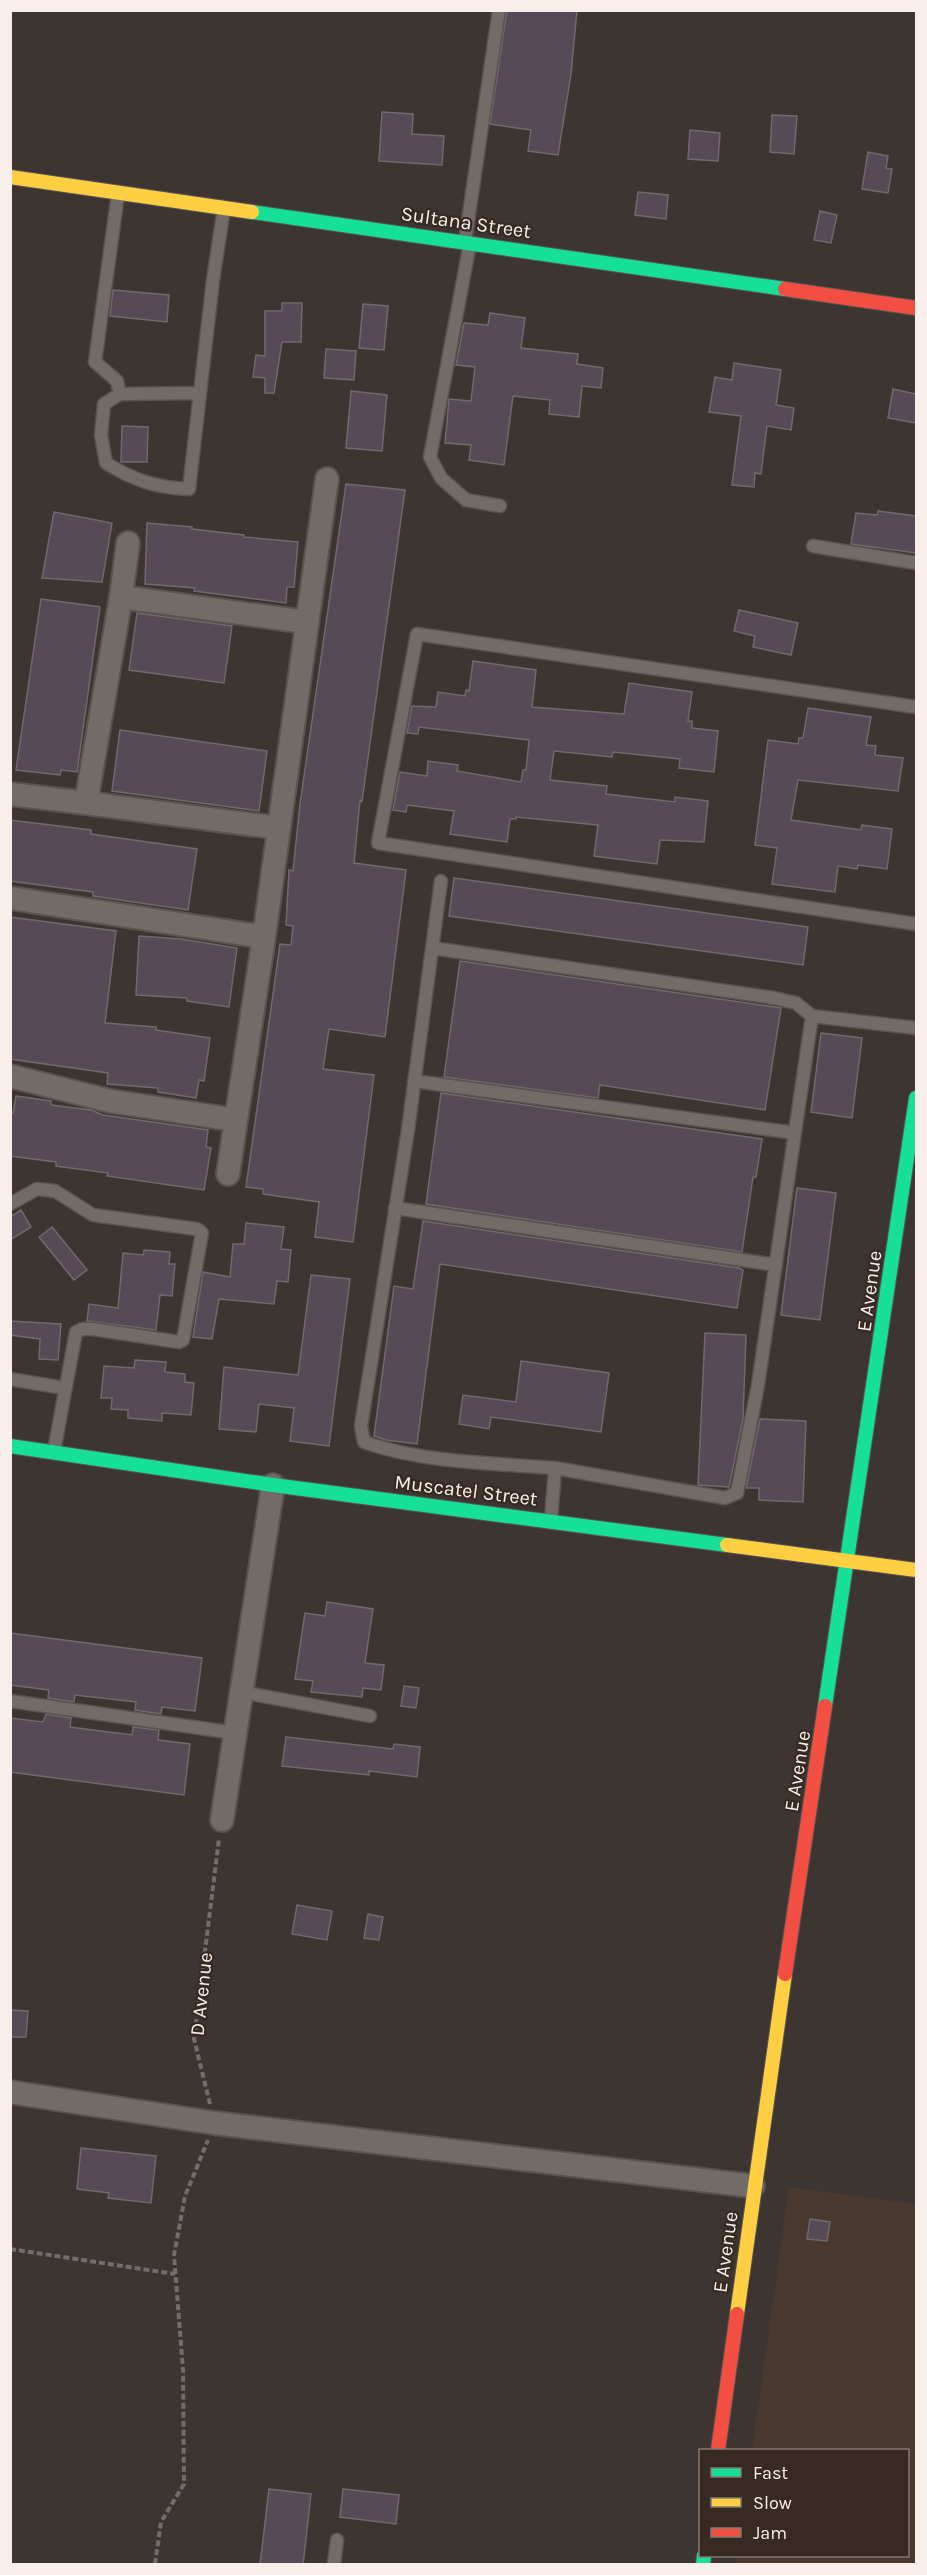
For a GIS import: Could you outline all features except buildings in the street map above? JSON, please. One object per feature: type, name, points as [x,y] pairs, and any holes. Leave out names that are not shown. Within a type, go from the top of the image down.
[{"type":"street","name":"Sultana Street","points":[[10,177],[916,308]]},
{"type":"street","points":[[228,1174],[264,937],[327,479]]},
{"type":"street","points":[[86,803],[128,543]]},
{"type":"street","points":[[121,597],[306,622]]},
{"type":"street","points":[[10,794],[279,828]]},
{"type":"street","points":[[10,898],[264,937]]},
{"type":"street","points":[[10,1076],[110,1101],[236,1120]]},
{"type":"street","name":"E Avenue","points":[[718,2449],[753,2186],[850,1560],[916,1098]]},
{"type":"street","name":"Muscatel Street","points":[[10,1446],[273,1485],[916,1570]]},
{"type":"street","points":[[222,1820],[273,1485]]},
{"type":"street","points":[[10,2092],[214,2123],[753,2186]]},
{"type":"lane","points":[[499,10],[468,242],[430,457],[441,478],[466,501],[501,506]]},
{"type":"lane","points":[[119,192],[95,363],[117,381],[120,394]]},
{"type":"lane","points":[[199,393],[120,394],[104,404],[101,435],[106,463],[128,477],[161,488],[189,489],[199,393],[225,207]]},
{"type":"lane","points":[[813,546],[916,563]]},
{"type":"lane","points":[[913,706],[417,634],[378,843],[916,924]]},
{"type":"lane","points":[[441,881],[414,1081],[361,1426],[364,1442],[382,1448],[446,1458],[555,1468],[725,1498],[737,1493],[758,1385],[812,1016]]},
{"type":"lane","points":[[432,948],[774,998],[796,1004],[812,1016],[916,1028]]},
{"type":"lane","points":[[414,1081],[795,1133]]},
{"type":"lane","points":[[10,1204],[37,1189],[55,1191],[93,1215],[197,1229],[202,1233],[183,1340],[179,1342],[83,1329],[76,1332],[54,1452]]},
{"type":"lane","points":[[395,1208],[776,1265]]},
{"type":"lane","points":[[10,1379],[64,1388]]},
{"type":"lane","points":[[551,1521],[555,1468]]},
{"type":"lane","points":[[241,1692],[370,1716]]},
{"type":"lane","points":[[10,1701],[235,1733]]},
{"type":"lane","points":[[334,2565],[337,2540]]},
{"type":"path","name":"D Avenue","points":[[214,2123],[194,2038],[222,1820]]},
{"type":"path","points":[[155,2565],[161,2522],[184,2484],[183,2370],[174,2255],[185,2196],[214,2123]]},
{"type":"path","points":[[10,2249],[175,2274]]},
{"type":"shaded area","points":[[789,2187],[916,2204],[916,2564],[736,2564],[737,2557],[909,2557],[909,2449],[752,2449]]},
{"type":"traffic: fast","points":[[252,212],[785,289]]},
{"type":"traffic: fast","points":[[825,1706],[916,1098]]},
{"type":"traffic: fast","points":[[10,1446],[273,1485],[727,1545]]},
{"type":"traffic: fast","points":[[703,2564],[704,2557]]},
{"type":"traffic: slow","points":[[10,177],[252,212]]},
{"type":"traffic: slow","points":[[727,1545],[916,1570]]},
{"type":"traffic: slow","points":[[737,2314],[785,1974]]},
{"type":"traffic: jam","points":[[785,289],[916,308]]},
{"type":"traffic: jam","points":[[785,1974],[825,1706]]},
{"type":"traffic: jam","points":[[718,2449],[737,2314]]}]
